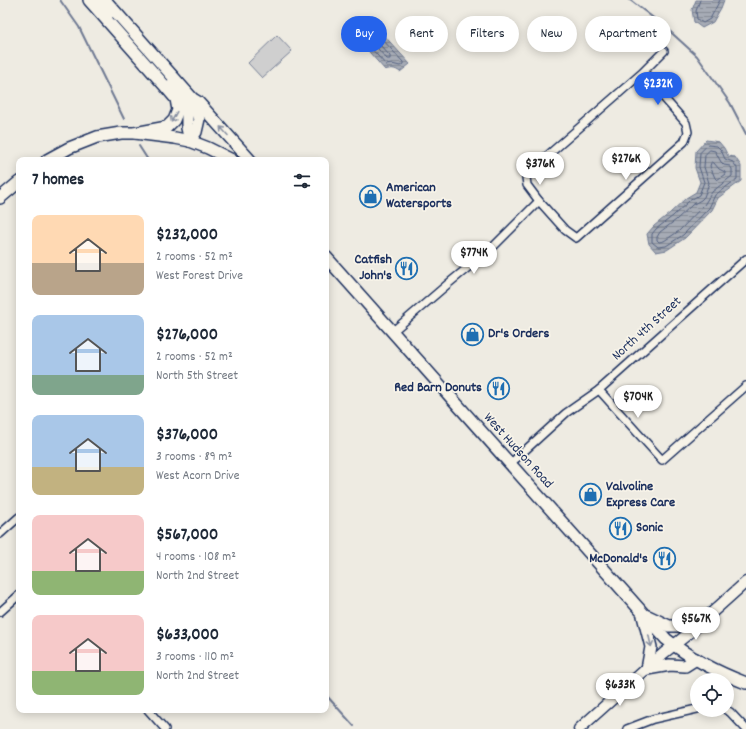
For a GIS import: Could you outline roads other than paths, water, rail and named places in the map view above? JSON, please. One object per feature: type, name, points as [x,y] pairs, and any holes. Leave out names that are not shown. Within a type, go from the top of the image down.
[{"type":"main road","points":[[52,157],[69,148],[98,138],[167,127],[174,120],[178,110],[176,99],[89,0]]},
{"type":"main road","points":[[96,0],[178,93],[184,103],[187,113],[187,128],[190,141]]},
{"type":"main road","points":[[105,0],[191,97],[198,102],[247,157]]},
{"type":"main road","points":[[190,141],[196,132],[199,119],[191,97]]},
{"type":"main road","points":[[135,133],[190,141],[227,157]]},
{"type":"main road","points":[[0,198],[16,185]]},
{"type":"main road","name":"West Hudson Road","points":[[329,260],[666,639],[696,660],[714,670],[746,683]]},
{"type":"main road","points":[[584,727],[647,668],[746,582]]},
{"type":"main road","points":[[642,613],[669,626],[681,626],[703,620]]},
{"type":"main road","points":[[642,613],[651,647],[647,668]]},
{"type":"main road","points":[[647,668],[670,665],[685,666],[696,660]]},
{"type":"street","points":[[642,73],[686,123],[688,132],[684,142],[576,238],[565,230],[539,201],[527,185],[526,176],[532,169],[642,73],[663,52]]},
{"type":"street","points":[[392,332],[494,246],[539,201]]},
{"type":"street","name":"North 4th Street","points":[[510,464],[566,413],[599,390],[746,259]]},
{"type":"street","points":[[599,390],[662,460],[746,386]]},
{"type":"street","points":[[0,534],[16,520]]},
{"type":"street","points":[[0,612],[16,599]]},
{"type":"street","points":[[627,729],[653,719],[690,711]]},
{"type":"street","points":[[151,713],[164,729]]},
{"type":"street","points":[[734,716],[746,729]]},
{"type":"water","points":[[696,0],[724,0],[713,22],[702,28],[694,22],[692,10]]},
{"type":"water","points":[[387,39],[395,47],[395,52],[399,52],[410,64],[400,72],[393,69],[385,70],[369,52],[387,52]]},
{"type":"water","points":[[706,140],[719,142],[728,156],[735,157],[741,166],[741,181],[718,198],[712,210],[685,238],[667,250],[656,252],[649,244],[647,234],[686,198],[696,192],[700,182],[695,168],[696,151]]},
{"type":"waterway","points":[[60,0],[79,27],[124,119]]},
{"type":"waterway","points":[[630,0],[664,26],[697,56],[730,103],[746,134]]},
{"type":"waterway","points":[[139,146],[146,157]]},
{"type":"waterway","points":[[329,698],[354,726]]},
{"type":"place","name":"American Watersports","points":[[370,196]]},
{"type":"place","name":"Catfish John's","points":[[407,268]]},
{"type":"place","name":"Dr's Orders","points":[[472,334]]},
{"type":"place","name":"Red Barn Donuts","points":[[498,388]]},
{"type":"place","name":"Valvoline Express Care","points":[[591,495]]},
{"type":"place","name":"Sonic","points":[[620,528]]},
{"type":"place","name":"McDonald's","points":[[664,559]]}]
